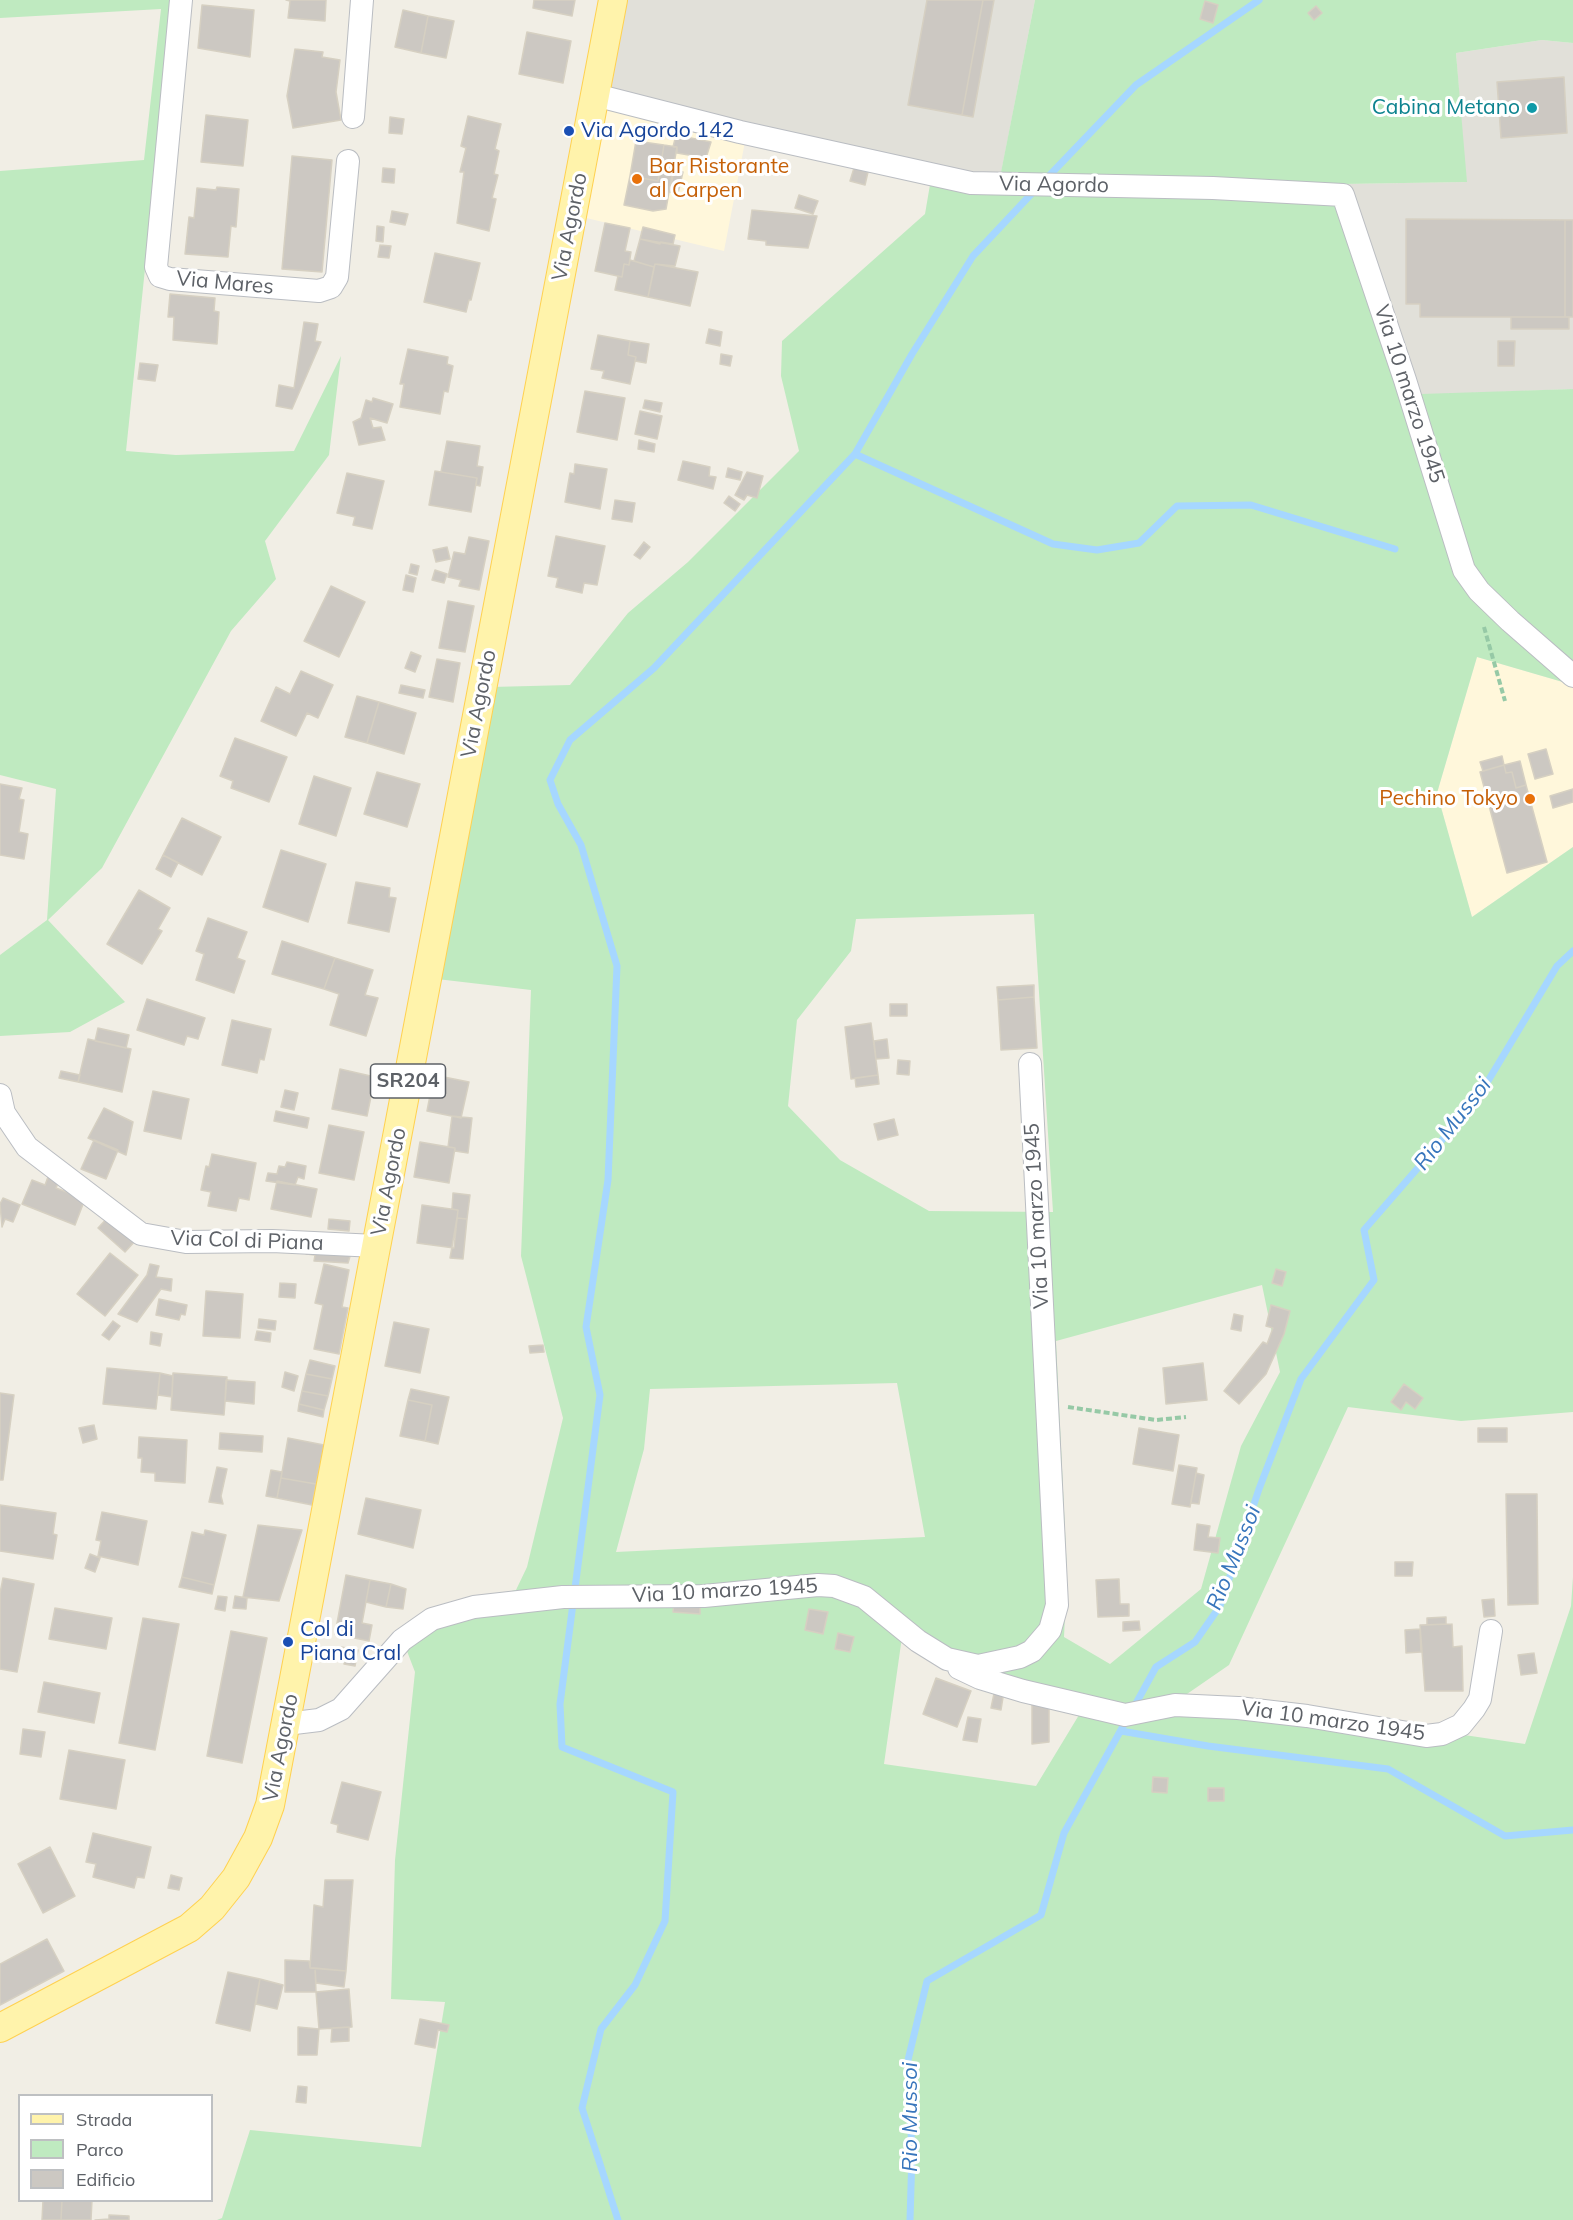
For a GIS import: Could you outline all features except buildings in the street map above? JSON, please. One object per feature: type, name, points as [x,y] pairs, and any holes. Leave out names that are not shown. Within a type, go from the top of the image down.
[{"type":"main road","name":"Via Agordo","points":[[0,2028],[177,1937],[212,1908],[236,1878],[258,1838],[270,1805],[613,0]]},
{"type":"street","name":"Via Mares","points":[[180,0],[156,267],[160,276],[170,279],[318,291],[331,286],[337,277],[348,161]]},
{"type":"street","points":[[353,117],[362,0]]},
{"type":"street","name":"Via Agordo","points":[[595,95],[740,132],[971,183],[1213,188],[1343,195]]},
{"type":"street","name":"Via 10 marzo 1945","points":[[1343,195],[1405,380],[1464,570],[1479,591],[1573,676]]},
{"type":"street","name":"Via 10 marzo 1945","points":[[947,1659],[978,1666],[1020,1657],[1032,1651],[1043,1641],[1053,1624],[1057,1605],[1030,1064]]},
{"type":"street","name":"Via Col di Piana","points":[[0,1095],[4,1113],[27,1147],[141,1234],[186,1242],[272,1241],[376,1246]]},
{"type":"street","name":"Via 10 marzo 1945","points":[[286,1724],[319,1720],[341,1709],[402,1640],[432,1619],[474,1607],[563,1597],[704,1596],[818,1585],[834,1586],[864,1597],[918,1641],[980,1678],[1132,1714],[1175,1705],[1238,1708],[1307,1716],[1426,1736],[1443,1734],[1461,1725],[1480,1699],[1491,1631]]},
{"type":"path","points":[[1479,591],[1486,639],[1505,701]]},
{"type":"path","points":[[1046,1404],[1156,1420],[1186,1417]]},
{"type":"shaded area","points":[[619,0],[1035,0],[1001,173],[970,175],[602,90]]},
{"type":"shaded area","points":[[1542,40],[1573,43],[1573,389],[1421,395],[1342,184],[1466,182],[1456,53]]},
{"type":"shaded area","points":[[602,90],[748,126],[724,251],[578,216]]},
{"type":"shaded area","points":[[1477,657],[1573,685],[1573,847],[1472,917],[1437,793]]},
{"type":"green space","points":[[0,0],[173,0],[126,451],[176,455],[294,451],[341,356],[329,455],[265,541],[276,579],[231,631],[102,868],[48,920],[125,1002],[70,1032],[0,1036],[0,955],[47,920],[56,789],[0,775],[0,171],[144,160],[161,9],[0,18]]},
{"type":"green space","points":[[1035,0],[1573,0],[1573,43],[1542,40],[1456,53],[1467,182],[1342,184],[1421,394],[1573,389],[1573,685],[1477,657],[1437,793],[1472,917],[1573,847],[1573,1412],[1461,1421],[1348,1407],[1229,1665],[1187,1694],[1525,1744],[1571,1606],[1573,1577],[1573,2220],[217,2220],[222,2218],[250,2130],[421,2147],[445,2002],[391,1999],[395,1860],[415,1672],[400,1633],[446,1605],[516,1590],[527,1567],[563,1418],[521,1256],[531,990],[437,979],[491,687],[570,685],[628,613],[688,562],[799,451],[781,376],[782,341],[925,214],[933,167],[970,175],[1001,172]],"holes":[[[1034,914],[1053,1212],[929,1211],[840,1160],[788,1106],[797,1020],[851,951],[856,919]],[[1262,1285],[1280,1372],[1241,1446],[1201,1589],[1110,1664],[1064,1637],[1067,1573],[1056,1341]],[[897,1383],[925,1537],[616,1552],[644,1449],[650,1389]],[[902,1637],[1082,1710],[1036,1786],[884,1764]]]},
{"type":"waterway","points":[[1046,179],[1136,85],[1259,0]]},
{"type":"waterway","points":[[618,2220],[582,2108],[601,2029],[635,1985],[665,1921],[673,1792],[562,1747],[560,1704],[600,1395],[586,1327],[608,1180],[617,966],[581,845],[558,804],[550,780],[570,740],[654,668],[855,454],[912,354],[973,256],[1036,189]]},
{"type":"waterway","points":[[855,454],[1053,544],[1097,550],[1139,543],[1177,506],[1251,505],[1395,549]]},
{"type":"waterway","name":"Rio Mussoi","points":[[1134,1707],[1156,1667],[1195,1642],[1220,1606],[1259,1489],[1301,1379],[1374,1280],[1364,1230],[1476,1101],[1557,966],[1573,951]]},
{"type":"waterway","name":"Rio Mussoi","points":[[910,2220],[912,2154],[908,2060],[927,1981],[1041,1915],[1064,1833],[1127,1719]]},
{"type":"waterway","points":[[1121,1731],[1208,1746],[1388,1769],[1505,1836],[1573,1830]]},
{"type":"place","name":"Cabina Metano","points":[[1532,108]]},
{"type":"place","name":"Via Agordo 142","points":[[569,131]]},
{"type":"place","name":"Bar Ristorante al Carpen","points":[[637,179]]},
{"type":"place","name":"Pechino Tokyo","points":[[1530,799]]},
{"type":"place","name":"Col di Piana Cral","points":[[288,1642]]}]
